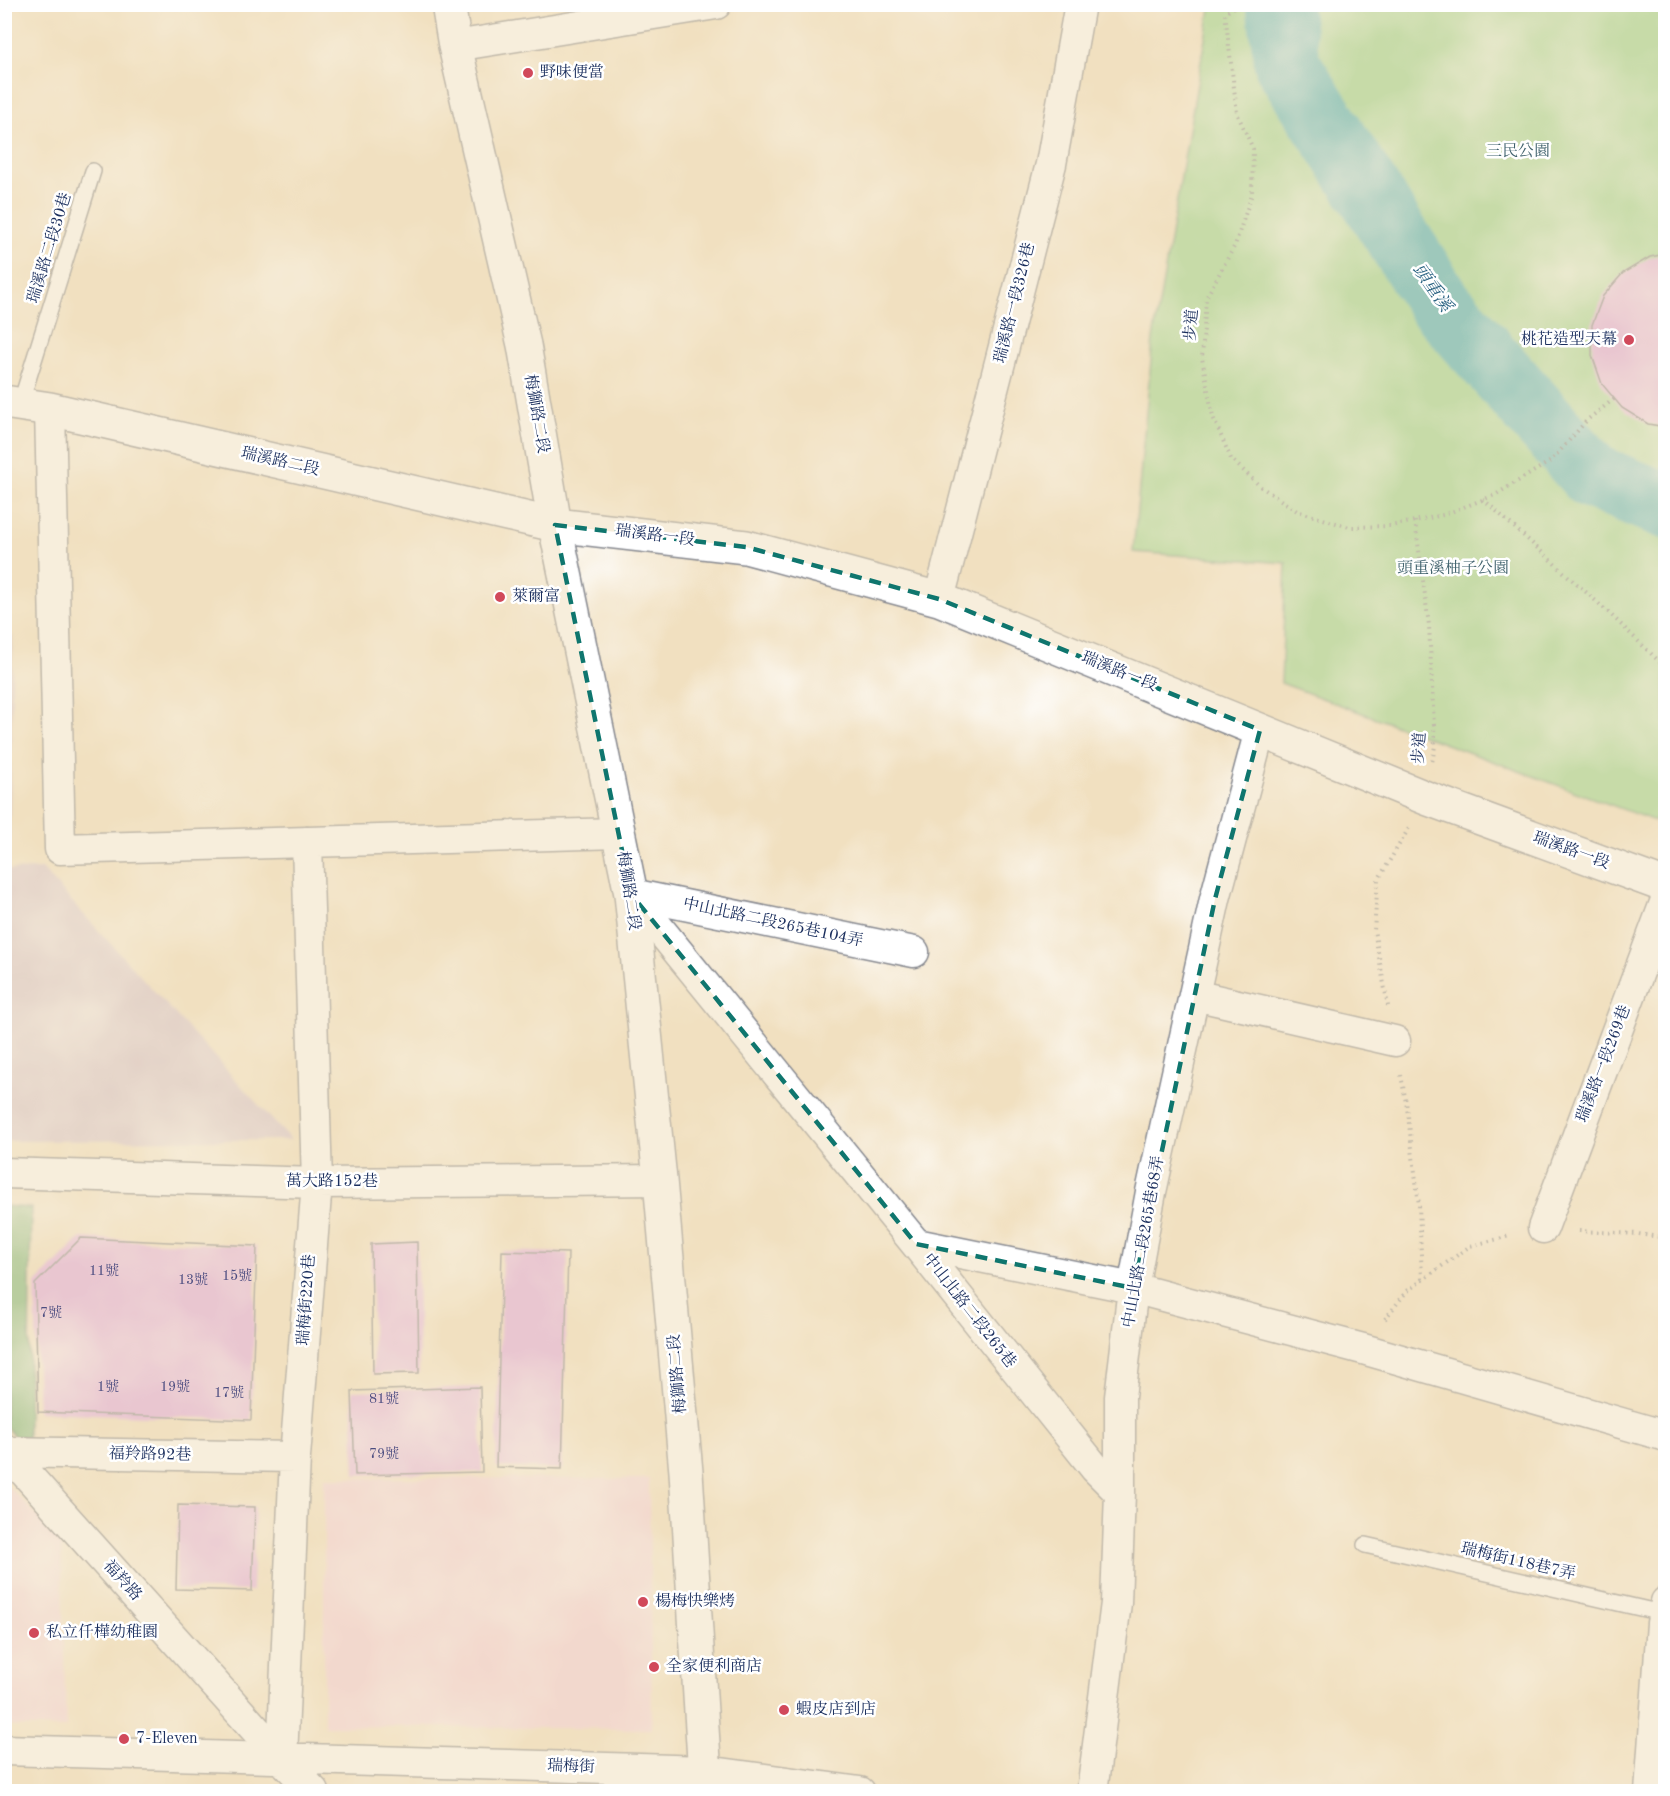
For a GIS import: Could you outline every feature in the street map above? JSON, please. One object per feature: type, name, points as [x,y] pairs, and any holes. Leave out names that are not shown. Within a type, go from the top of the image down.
[{"type":"street","name":"梅獅路二段","points":[[448,4],[455,46],[524,345],[555,525],[631,894],[686,1472],[706,1781]]},
{"type":"street","points":[[455,46],[716,4]]},
{"type":"street","name":"瑞溪路一段326巷","points":[[939,599],[1051,164],[1080,4]]},
{"type":"street","points":[[25,406],[60,849],[619,833]]},
{"type":"street","name":"瑞溪路二段","points":[[25,406],[555,525]]},
{"type":"street","name":"瑞溪路一段","points":[[555,525],[746,547],[939,599],[1426,798],[1665,886]]},
{"type":"street","name":"中山北路二段265巷68弄","points":[[1120,1493],[1120,1397],[1133,1288],[1151,1192],[1215,899],[1260,730]]},
{"type":"street","name":"瑞梅街220巷","points":[[282,1759],[295,1457],[317,1183],[307,842]]},
{"type":"street","name":"中山北路二段265巷104弄","points":[[631,894],[914,952]]},
{"type":"street","name":"中山北路二段265巷","points":[[631,894],[1088,1459],[1120,1493]]},
{"type":"street","name":"瑞溪路一段269巷","points":[[1543,1228],[1665,900]]},
{"type":"street","points":[[1194,994],[1395,1041]]},
{"type":"street","name":"萬大路152巷","points":[[4,1173],[317,1183],[660,1180]]},
{"type":"street","points":[[916,1244],[1133,1288],[1364,1349],[1665,1436]]},
{"type":"street","name":"福羚路92巷","points":[[6,1451],[295,1457]]},
{"type":"street","name":"福羚路","points":[[6,1451],[282,1759],[314,1791]]},
{"type":"street","points":[[1092,1791],[1116,1603],[1120,1493]]},
{"type":"street","points":[[1650,1791],[1665,1610]]},
{"type":"street","name":"瑞梅街","points":[[4,1750],[282,1759],[860,1791]]},
{"type":"lane","name":"瑞溪路二段30巷","points":[[25,406],[93,171]]},
{"type":"lane","name":"瑞梅街118巷7弄","points":[[1365,1545],[1665,1610]]},
{"type":"path","name":"步道","points":[[1239,4],[1225,14],[1237,113],[1253,148],[1252,194],[1235,245],[1206,298],[1202,358],[1213,417],[1231,459],[1261,487],[1297,510],[1349,527],[1391,526],[1443,515],[1495,495],[1551,461],[1587,420],[1614,399]]},
{"type":"path","points":[[1484,499],[1608,612],[1665,668]]},
{"type":"path","name":"步道","points":[[1415,521],[1429,625],[1435,746],[1426,798]]},
{"type":"path","points":[[1364,1349],[1407,1290],[1470,1246],[1543,1228],[1665,1238]]},
{"type":"highlighted area","points":[[555,525],[746,547],[939,599],[1260,730],[1215,899],[1133,1288],[916,1244],[631,894]]},
{"type":"shaded area","points":[[4,630],[13,636],[9,870],[42,869],[291,1140],[5,1141]]},
{"type":"shaded area","points":[[324,1478],[649,1479],[652,1729],[324,1726]]},
{"type":"shaded area","name":"私立仟樺幼稚園","points":[[4,1482],[61,1540],[66,1728],[5,1726]]},
{"type":"green space","name":"頭重溪柚子公園","points":[[1223,4],[1665,5],[1665,825],[1281,683],[1286,563],[1133,552],[1153,339],[1210,9]]},
{"type":"green space","points":[[5,1206],[31,1208],[28,1438],[15,1437],[5,1426]]},
{"type":"building","name":"桃花造型天幕","points":[[1666,254],[1666,427],[1648,424],[1622,408],[1602,384],[1592,355],[1592,325],[1603,296],[1623,273],[1650,257]]},
{"type":"building","points":[[81,1238],[257,1246],[251,1420],[38,1412],[35,1284]]},
{"type":"building","points":[[417,1242],[419,1373],[373,1374],[371,1244]]},
{"type":"building","points":[[502,1251],[568,1253],[562,1469],[496,1467]]},
{"type":"building","points":[[480,1387],[482,1472],[355,1475],[352,1391]]},
{"type":"building","points":[[178,1505],[255,1507],[252,1591],[176,1589]]},
{"type":"waterway","name":"頭重溪","points":[[1279,4],[1287,64],[1440,304],[1592,476],[1666,506]]},
{"type":"place","name":"野味便當","points":[[528,73]]},
{"type":"place","name":"桃花造型天幕","points":[[1629,340]]},
{"type":"place","name":"萊爾富","points":[[500,597]]},
{"type":"place","name":"楊梅快樂烤","points":[[643,1602]]},
{"type":"place","name":"私立仟樺幼稚園","points":[[34,1633]]},
{"type":"place","name":"全家便利商店","points":[[654,1667]]},
{"type":"place","name":"蝦皮店到店","points":[[784,1710]]},
{"type":"place","name":"7-Eleven","points":[[124,1739]]},
{"type":"park label","name":"三民公園","points":[[1518,152]]}]
